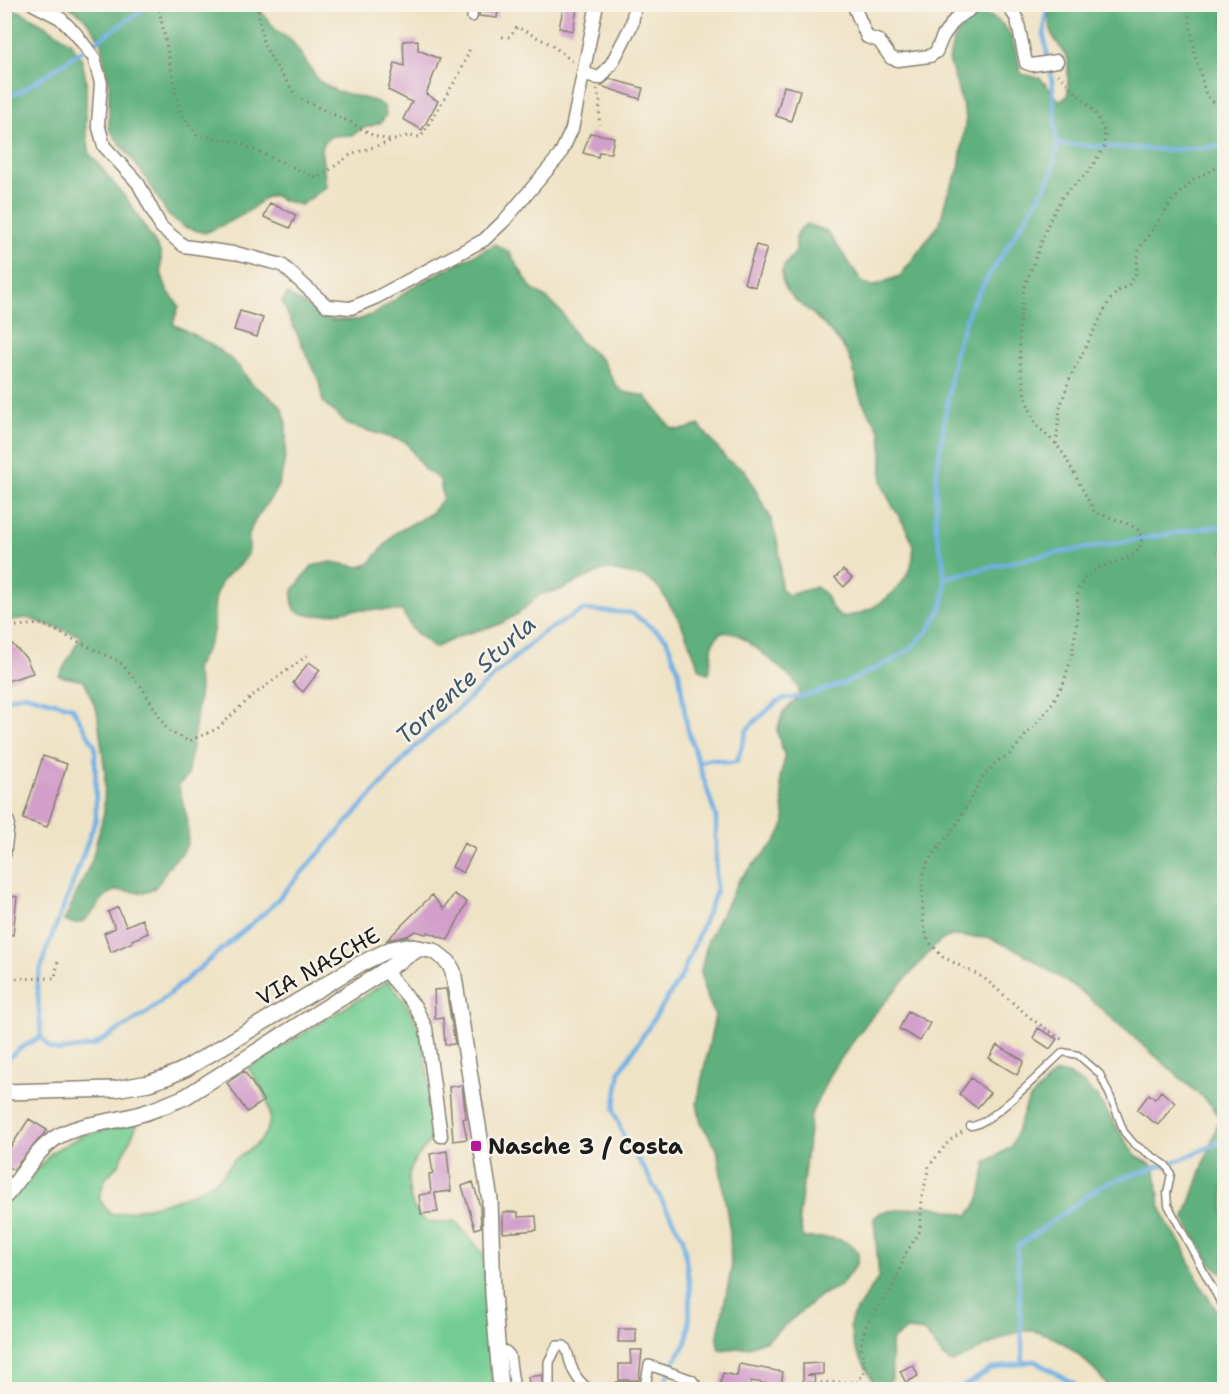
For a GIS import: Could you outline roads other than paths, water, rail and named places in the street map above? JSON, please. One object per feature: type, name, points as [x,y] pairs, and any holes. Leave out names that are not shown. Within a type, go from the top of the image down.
[{"type":"street","points":[[33,4],[60,18],[76,34],[93,58],[100,83],[98,124],[104,146],[138,183],[161,227],[184,246],[240,254],[282,265],[327,306],[351,309],[484,240],[504,221],[560,155],[572,129],[597,4]]},
{"type":"street","points":[[472,16],[473,4]]},
{"type":"street","points":[[583,76],[601,77],[612,63],[632,24],[635,4]]},
{"type":"street","points":[[853,4],[867,37],[879,41],[891,58],[898,60],[930,56],[936,52],[943,36],[956,18],[968,11],[972,4]]},
{"type":"street","points":[[1007,4],[1017,19],[1026,63],[1032,65],[1057,61]]},
{"type":"street","points":[[4,821],[8,822],[4,855]]},
{"type":"street","name":"VIA NASCHE","points":[[4,1092],[115,1089],[149,1083],[185,1070],[360,964],[391,949],[407,946],[434,951],[448,962],[456,986],[490,1200],[496,1351],[501,1389]]},
{"type":"street","points":[[4,1197],[38,1153],[56,1138],[78,1128],[160,1108],[185,1096],[420,948]]},
{"type":"street","points":[[384,969],[415,1006],[426,1028],[441,1136]]},
{"type":"street","points":[[549,1389],[549,1362],[557,1346],[564,1346],[567,1348],[574,1373],[583,1385],[590,1389]]},
{"type":"street","points":[[496,1351],[506,1351],[510,1355],[515,1389]]},
{"type":"street","points":[[615,1389],[645,1387],[649,1365],[692,1380],[699,1389]]},
{"type":"lane","points":[[970,1125],[976,1126],[1007,1104],[1063,1052],[1078,1055],[1100,1074],[1112,1098],[1124,1132],[1134,1144],[1166,1165],[1171,1174],[1167,1193],[1168,1205],[1224,1309]]},
{"type":"waterway","points":[[4,98],[23,90],[152,4]]},
{"type":"waterway","points":[[699,762],[712,759],[732,763],[737,761],[747,730],[777,702],[843,684],[891,661],[910,649],[928,631],[942,607],[945,587],[943,560],[936,530],[936,476],[955,351],[971,306],[1052,173],[1057,148],[1053,88],[1044,36],[1047,4]]},
{"type":"waterway","points":[[1057,144],[1170,150],[1224,146]]},
{"type":"waterway","points":[[944,578],[1029,558],[1216,526],[1224,528]]},
{"type":"waterway","name":"Torrente Sturla","points":[[4,700],[24,694],[72,707],[95,746],[96,819],[47,948],[37,982],[41,1037],[50,1048],[58,1051],[93,1046],[148,1012],[269,909],[415,747],[541,634],[583,610],[632,613],[666,638],[679,672],[687,727],[716,817],[716,892],[681,977],[620,1071],[614,1110],[627,1146],[642,1165],[683,1238],[690,1289],[689,1325],[686,1343],[672,1365],[665,1382],[666,1390]]},
{"type":"waterway","points":[[4,1062],[19,1049],[41,1037]]},
{"type":"waterway","points":[[1023,1363],[1017,1247],[1104,1184],[1180,1160],[1224,1140]]},
{"type":"waterway","name":"Torrente Sturla","points":[[958,1390],[991,1369],[1034,1361],[1074,1383],[1078,1390]]},
{"type":"place","name":"Nasche 3 / Costa","points":[[476,1146]]}]
